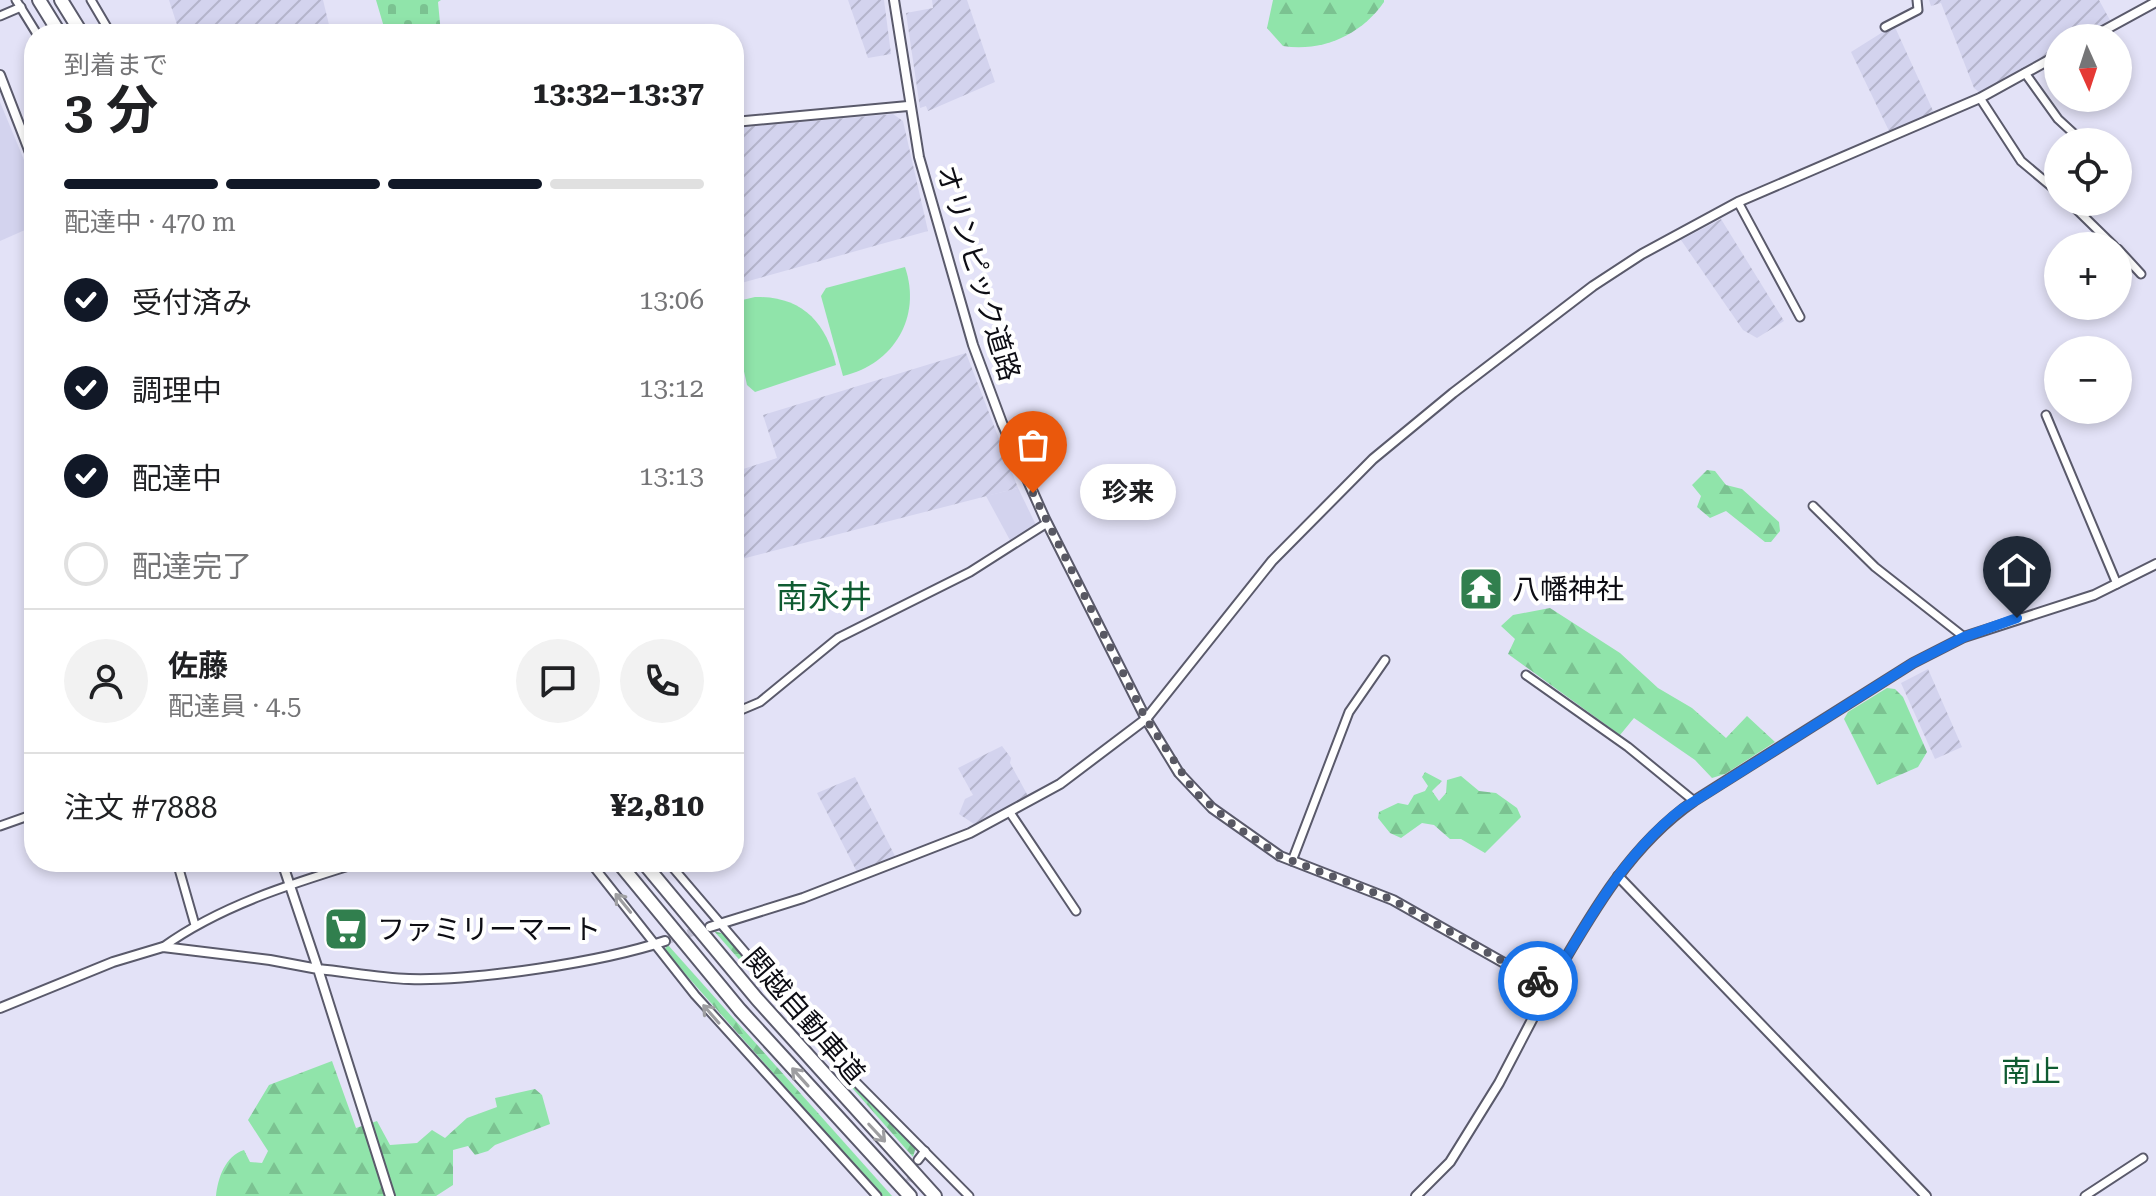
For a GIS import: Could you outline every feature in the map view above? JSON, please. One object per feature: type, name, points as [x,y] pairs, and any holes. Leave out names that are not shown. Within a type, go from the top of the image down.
[{"type":"highway","points":[[61,0],[76,24]]},
{"type":"highway","points":[[40,1],[54,24]]},
{"type":"highway","name":"関越自動車道","points":[[626,872],[740,1010],[910,1196]]},
{"type":"highway","name":"関越自動車道","points":[[651,872],[766,1010],[935,1196]]},
{"type":"street","points":[[91,0],[105,24]]},
{"type":"street","name":"オリンピック道路","points":[[894,0],[908,106],[946,259],[973,345],[1002,423],[1047,523],[1146,719],[1195,792],[1258,843],[1292,861],[1393,900],[1534,980],[1547,981]]},
{"type":"street","points":[[1885,27],[1918,10],[1917,0]]},
{"type":"street","points":[[2116,24],[2156,2]]},
{"type":"street","points":[[0,16],[19,4],[31,24]]},
{"type":"street","points":[[710,927],[839,885],[1011,814],[1060,784],[1146,719],[1272,561],[1409,428],[1593,286],[1642,254],[1738,202],[1980,98],[2044,63]]},
{"type":"street","points":[[2025,73],[2068,128]]},
{"type":"street","points":[[0,75],[24,137]]},
{"type":"street","points":[[1980,98],[2021,161],[2044,180]]},
{"type":"street","points":[[744,121],[908,106]]},
{"type":"street","points":[[1738,202],[1800,317]]},
{"type":"street","points":[[2085,216],[2100,232]]},
{"type":"street","points":[[2132,265],[2141,274]]},
{"type":"street","points":[[2050,424],[2117,584]]},
{"type":"street","points":[[1813,506],[1875,567],[1964,637]]},
{"type":"street","points":[[744,709],[760,702],[838,638],[970,572],[1047,523]]},
{"type":"street","points":[[1416,1196],[1450,1162],[1492,1096],[1546,993],[1547,981],[1557,973],[1618,876],[1668,820],[1902,669],[1964,637],[2094,595],[2156,564]]},
{"type":"street","points":[[1292,861],[1349,712],[1385,660]]},
{"type":"street","points":[[1526,675],[1628,747],[1694,801]]},
{"type":"street","points":[[1011,814],[1076,911]]},
{"type":"street","points":[[0,826],[24,818]]},
{"type":"street","points":[[180,872],[195,925]]},
{"type":"street","points":[[285,872],[390,1196]]},
{"type":"street","points":[[0,1008],[113,962],[163,947],[195,925],[289,885],[330,872]]},
{"type":"street","points":[[599,872],[660,943],[704,1006],[877,1196]]},
{"type":"street","points":[[677,872],[855,1081],[969,1196]]},
{"type":"street","points":[[1618,876],[1926,1196]]},
{"type":"street","points":[[163,947],[410,979],[598,957],[660,943]]},
{"type":"street","points":[[918,1160],[925,1151]]},
{"type":"street","points":[[2085,1196],[2143,1158]]},
{"type":"shaded area","points":[[169,0],[323,0],[329,24],[177,24]]},
{"type":"shaded area","points":[[848,0],[884,0],[891,54],[868,58]]},
{"type":"shaded area","points":[[932,0],[967,0],[995,82],[928,111],[926,106],[920,108],[906,13],[933,8]]},
{"type":"shaded area","points":[[1929,0],[2099,0],[2111,22],[2044,24],[2044,59],[1980,93],[1974,88],[1941,3],[1931,6]]},
{"type":"shaded area","points":[[1894,25],[1934,113],[1889,131],[1851,52]]},
{"type":"shaded area","points":[[0,102],[24,160],[24,230],[0,241]]},
{"type":"shaded area","points":[[893,114],[903,121],[928,231],[744,282],[744,127]]},
{"type":"shaded area","points":[[1721,219],[1784,321],[1757,338],[1743,330],[1681,240]]},
{"type":"shaded area","points":[[966,353],[1018,488],[744,558],[744,469],[777,458],[763,415]]},
{"type":"shaded area","points":[[1018,488],[1036,525],[1011,542],[986,496]]},
{"type":"shaded area","points":[[1928,669],[1962,747],[1935,759],[1901,683]]},
{"type":"shaded area","points":[[1002,746],[1011,758],[1010,763],[1028,796],[974,824],[959,814],[965,799],[973,795],[958,768]]},
{"type":"shaded area","points":[[855,777],[896,858],[858,874],[817,793]]},
{"type":"green space","points":[[376,0],[441,0],[438,2],[440,24],[383,24]]},
{"type":"green space","points":[[1273,0],[1384,2],[1364,24],[1340,39],[1298,47],[1283,46],[1267,28]]},
{"type":"green space","points":[[905,267],[910,303],[900,336],[877,361],[843,376],[821,296],[826,288]]},
{"type":"green space","points":[[755,297],[786,301],[809,314],[826,336],[836,365],[755,392],[747,385],[744,371],[744,300]]},
{"type":"green space","points":[[1707,470],[1715,471],[1726,485],[1742,489],[1779,522],[1780,531],[1771,542],[1765,542],[1726,511],[1710,518],[1697,507],[1701,496],[1692,485]]},
{"type":"green space","points":[[1550,608],[1620,653],[1658,688],[1692,708],[1726,738],[1747,716],[1775,742],[1725,774],[1712,778],[1695,760],[1634,718],[1620,735],[1508,654],[1515,639],[1501,626],[1513,615]]},
{"type":"green space","points":[[1887,688],[1895,689],[1903,697],[1927,752],[1918,767],[1877,785],[1844,719],[1848,712]]},
{"type":"green space","points":[[1425,772],[1442,781],[1432,791],[1439,801],[1446,793],[1447,780],[1461,776],[1479,791],[1496,793],[1517,808],[1521,817],[1485,853],[1461,839],[1450,839],[1434,825],[1422,823],[1401,838],[1390,833],[1378,818],[1379,812],[1398,803],[1408,805],[1414,795],[1425,791],[1428,786],[1422,777]]},
{"type":"green space","points":[[714,931],[728,935],[916,1147],[913,1157]]},
{"type":"green space","points":[[668,945],[892,1196],[882,1196],[664,950]]},
{"type":"green space","points":[[332,1061],[356,1128],[377,1121],[390,1145],[417,1143],[432,1130],[445,1138],[467,1118],[497,1107],[495,1098],[535,1089],[542,1095],[550,1124],[475,1155],[468,1146],[453,1150],[453,1185],[436,1196],[216,1196],[221,1175],[232,1157],[244,1150],[250,1162],[262,1163],[268,1151],[248,1120],[269,1085]]},
{"type":"tunnel","points":[[665,941],[702,929]]},
{"type":"tunnel","points":[[905,1191],[918,1160]]},
{"type":"way so far","points":[[1033,493],[1146,719],[1179,773],[1195,792],[1235,826],[1280,856],[1393,900],[1538,981]]},
{"type":"place","name":"珍来","points":[[1033,493]]},
{"type":"place","name":"八幡神社","points":[[1481,589]]},
{"type":"place","name":"ファミリーマート","points":[[346,929]]},
{"type":"district","name":"南永井","points":[[824,597]]},
{"type":"district","name":"南止","points":[[2031,1071]]},
{"type":"route","points":[[1538,981],[1553,978],[1618,876],[1650,838],[1682,809],[1913,663],[1964,637],[2017,618]]}]
